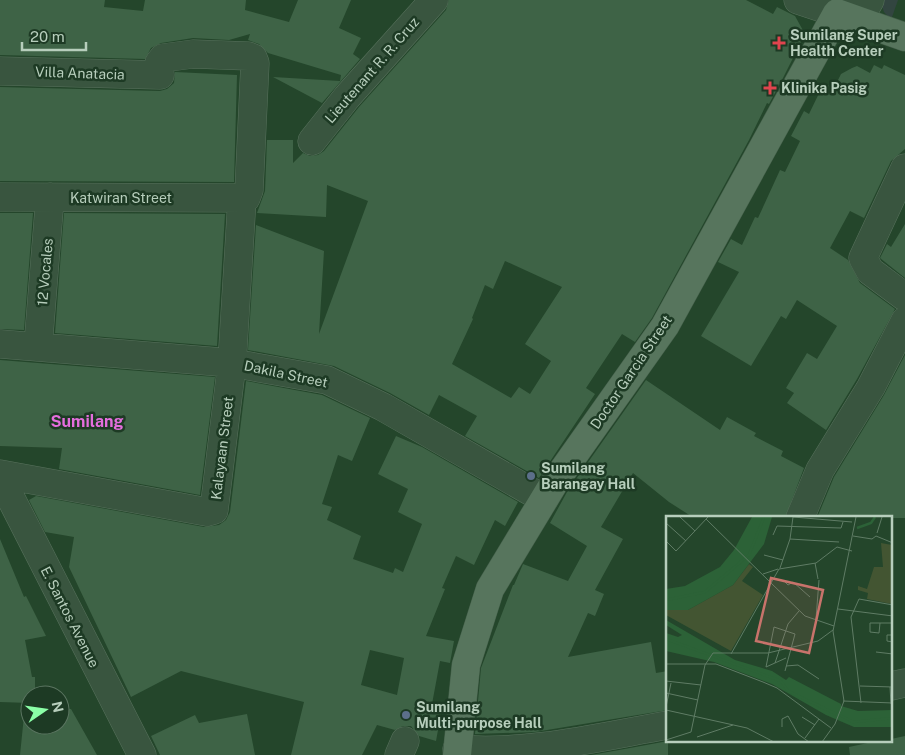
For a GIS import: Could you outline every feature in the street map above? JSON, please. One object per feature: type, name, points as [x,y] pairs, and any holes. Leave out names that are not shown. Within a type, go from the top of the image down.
[{"type":"main road","points":[[853,8],[896,34]]},
{"type":"main road","name":"Doctor Garcia Street","points":[[457,752],[466,665],[490,589],[544,499],[665,326],[814,55],[853,8]]},
{"type":"main road","points":[[814,55],[845,36],[860,32],[896,34]]},
{"type":"street","name":"Lieutenant R. R. Cruz","points":[[312,141],[347,96],[434,0]]},
{"type":"street","points":[[798,0],[853,8]]},
{"type":"street","name":"Kalayaan Street","points":[[0,476],[206,512],[214,510],[232,363],[242,199],[246,198],[249,190],[255,63],[253,58],[193,54],[166,57],[159,63],[160,75]]},
{"type":"street","name":"Villa Anatacia","points":[[0,71],[160,75]]},
{"type":"street","points":[[901,178],[863,258],[870,270],[905,296]]},
{"type":"street","name":"Katwiran Street","points":[[0,197],[242,199]]},
{"type":"street","name":"12 Vocales","points":[[38,347],[50,197]]},
{"type":"street","points":[[801,516],[820,470],[871,387],[905,321]]},
{"type":"street","name":"Dakila Street","points":[[0,344],[232,363],[327,380],[383,406],[544,499]]},
{"type":"street","name":"E. Santos Avenue","points":[[0,476],[142,755]]},
{"type":"street","name":"E. Santos Avenue","points":[[0,519],[120,755]]},
{"type":"street","points":[[892,686],[905,684]]},
{"type":"street","points":[[457,752],[550,746],[666,725]]},
{"type":"shaded area","name":"Sumilang Super Health Center","points":[[880,0],[898,0],[891,20],[884,12]]},
{"type":"building","points":[[0,0],[105,0],[104,7],[143,11],[145,0],[246,0],[245,10],[289,22],[298,0],[351,0],[339,28],[361,38],[353,54],[360,59],[322,103],[273,77],[340,81],[341,75],[268,53],[259,44],[248,40],[250,34],[229,40],[193,38],[161,43],[151,48],[145,59],[0,55]]},
{"type":"building","points":[[449,0],[746,0],[773,14],[777,7],[795,16],[805,34],[769,104],[767,103],[749,140],[652,318],[635,342],[622,334],[586,388],[595,394],[539,478],[465,436],[477,416],[439,395],[429,415],[390,393],[334,366],[248,350],[256,225],[324,251],[319,334],[368,201],[327,185],[326,217],[257,213],[265,191],[267,140],[293,140],[293,163],[303,153],[310,156],[318,155],[324,151],[359,107],[446,10]],"holes":[[[505,261],[562,287],[525,344],[551,361],[530,394],[519,387],[511,398],[452,364],[473,319],[485,285],[493,289]]]},
{"type":"building","points":[[874,65],[882,69],[884,65],[905,75],[905,149],[891,161],[864,218],[850,211],[830,248],[848,260],[860,283],[895,309],[857,379],[826,430],[787,403],[794,393],[786,388],[807,353],[817,359],[837,326],[797,300],[786,319],[781,316],[751,366],[701,336],[739,272],[718,262],[731,239],[742,245],[755,217],[758,218],[780,170],[785,172],[800,141],[791,136],[804,111],[809,114],[824,83],[834,88],[841,74],[857,66],[870,73]]},
{"type":"building","points":[[175,72],[237,75],[234,182],[0,181],[0,87],[160,91],[167,89],[174,83]]},
{"type":"building","points":[[0,213],[33,213],[24,330],[0,329]]},
{"type":"building","points":[[64,213],[225,214],[217,346],[55,333]]},
{"type":"building","points":[[905,224],[905,278],[880,258],[887,244],[891,247]]},
{"type":"building","points":[[905,355],[905,518],[892,518],[892,516],[818,516],[834,477],[884,395]]},
{"type":"building","points":[[0,360],[215,377],[200,495],[59,469],[62,448],[0,446]]},
{"type":"building","points":[[646,380],[720,430],[727,417],[756,433],[754,436],[783,451],[781,456],[804,468],[786,516],[691,516],[669,502],[633,473],[601,527],[623,539],[595,590],[604,594],[595,616],[588,613],[568,657],[651,642],[656,673],[666,671],[666,710],[535,732],[475,734],[481,668],[523,564],[568,581],[587,546],[550,523],[567,492]]},
{"type":"building","points":[[246,381],[322,395],[370,418],[352,461],[338,455],[322,504],[332,507],[327,520],[361,536],[353,559],[393,573],[395,568],[403,572],[422,524],[398,512],[408,489],[378,474],[396,436],[422,447],[518,502],[505,526],[495,520],[474,565],[456,556],[442,588],[445,589],[426,636],[454,641],[450,663],[440,661],[432,704],[442,708],[436,741],[419,736],[411,726],[403,726],[395,730],[377,725],[362,755],[291,755],[304,702],[181,671],[131,697],[69,567],[74,537],[45,532],[29,500],[36,496],[204,527],[219,525],[226,520],[230,512]],"holes":[[[370,650],[404,658],[397,695],[361,685]]]},
{"type":"building","points":[[0,539],[24,597],[26,596],[46,636],[25,640],[32,677],[35,677],[35,685],[20,685],[20,703],[0,702]]},
{"type":"building","points":[[71,709],[97,755],[20,755],[22,735],[70,735]]},
{"type":"building","points":[[247,714],[255,755],[160,755],[151,736],[195,715],[199,723]]},
{"type":"building","points":[[905,736],[905,755],[850,755],[849,747],[872,742],[892,742],[892,739]]},
{"type":"building","points":[[668,742],[668,755],[591,755]]},
{"type":"place","name":"Sumilang Super Health Center","points":[[779,43]]},
{"type":"place","name":"Klinika Pasig","points":[[770,88]]},
{"type":"place","name":"Sumilang Barangay Hall","points":[[531,476]]},
{"type":"place","name":"Sumilang Multi-purpose Hall","points":[[406,715]]},
{"type":"district","name":"Sumilang","points":[[87,421]]}]
